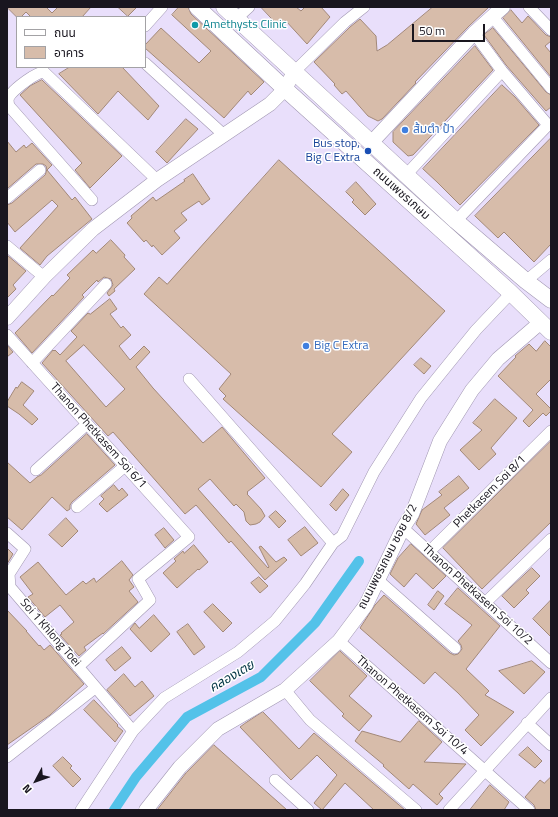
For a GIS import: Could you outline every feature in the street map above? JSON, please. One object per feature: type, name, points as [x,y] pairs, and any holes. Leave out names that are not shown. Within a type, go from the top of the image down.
[{"type":"main road","name":"ถนนเพชรเกษม","points":[[197,7],[285,89],[511,293],[546,327]]},
{"type":"main road","name":"ถนนเพชรเกษม","points":[[224,7],[456,221],[526,282],[551,300]]},
{"type":"street","points":[[146,25],[162,7]]},
{"type":"street","points":[[237,18],[248,7]]},
{"type":"street","points":[[7,318],[44,277],[93,229],[157,180],[270,104],[285,89],[294,72],[345,22],[364,7]]},
{"type":"street","points":[[371,143],[474,33],[502,7]]},
{"type":"street","points":[[529,7],[551,30]]},
{"type":"street","points":[[492,16],[551,88]]},
{"type":"street","points":[[456,221],[548,125],[502,71],[474,33]]},
{"type":"street","points":[[146,64],[224,136]]},
{"type":"street","points":[[406,175],[502,71]]},
{"type":"street","points":[[92,200],[9,106],[8,100],[10,94],[40,72],[44,72],[157,180]]},
{"type":"street","points":[[7,198],[40,170]]},
{"type":"street","points":[[7,246],[44,277]]},
{"type":"street","points":[[526,282],[551,260]]},
{"type":"street","points":[[32,363],[106,284]]},
{"type":"street","points":[[81,810],[133,731],[164,698],[238,652],[275,621],[305,584],[333,543],[342,536],[374,472],[421,398],[476,330],[511,293]]},
{"type":"street","name":"ถนนเพชรเกษม ซอย 8/2","points":[[146,810],[180,766],[218,729],[285,690],[339,641],[366,605],[403,528],[412,514],[440,441],[472,390],[498,359],[546,327]]},
{"type":"street","name":"Thanon Phetkasem Soi 6/1","points":[[7,335],[189,537],[138,579],[150,600],[78,667]]},
{"type":"street","points":[[189,379],[333,543]]},
{"type":"street","points":[[36,470],[88,424]]},
{"type":"street","name":"Phetkasem Soi 8/1","points":[[429,552],[551,431]]},
{"type":"street","points":[[77,507],[125,466]]},
{"type":"street","name":"Thanon Phetkasem Soi 10/2","points":[[403,528],[551,663]]},
{"type":"street","name":"Soi 1 Khlong Toei","points":[[7,533],[25,549],[9,574],[10,586],[133,731]]},
{"type":"street","points":[[485,603],[551,539]]},
{"type":"street","points":[[378,580],[455,648]]},
{"type":"street","name":"Thanon Phetkasem Soi 10/4","points":[[339,641],[529,810]]},
{"type":"street","points":[[7,757],[95,688]]},
{"type":"street","points":[[285,690],[310,720],[416,810]]},
{"type":"street","points":[[449,810],[551,698]]},
{"type":"street","points":[[527,723],[551,745]]},
{"type":"street","points":[[275,780],[308,810]]},
{"type":"building","points":[[7,7],[46,7],[52,13],[58,7],[91,7],[83,16],[30,16],[26,12],[22,16],[16,16]]},
{"type":"building","points":[[118,7],[137,7],[128,16]]},
{"type":"building","points":[[179,7],[188,7],[191,14],[264,82],[251,95],[248,91],[224,118],[146,49],[146,44],[161,28],[199,63],[211,51],[172,15]]},
{"type":"building","points":[[261,7],[296,7],[301,11],[305,7],[321,7],[330,17],[307,44],[285,20],[279,26]]},
{"type":"building","points":[[433,7],[489,7],[415,82],[416,83],[382,119],[378,121],[368,116],[346,91],[342,94],[334,85],[335,84],[314,62],[360,19],[376,36],[377,51],[387,45]]},
{"type":"building","points":[[511,10],[522,23],[528,16],[546,35],[551,37],[551,41],[545,46],[551,53],[551,77],[503,18]]},
{"type":"building","points":[[493,28],[546,92],[551,95],[551,107],[546,111],[506,65],[484,35]]},
{"type":"building","points":[[475,46],[493,70],[413,155],[408,156],[393,142],[393,132]]},
{"type":"building","points":[[68,68],[123,68],[159,106],[148,120],[118,91],[98,114],[59,74]]},
{"type":"building","points":[[42,80],[122,156],[90,188],[75,170],[82,163],[20,95],[30,86]]},
{"type":"building","points":[[502,85],[515,97],[539,125],[460,205],[423,169]]},
{"type":"building","points":[[186,119],[198,129],[167,163],[156,152]]},
{"type":"building","points":[[551,138],[551,244],[534,262],[504,232],[498,238],[475,216]]},
{"type":"building","points":[[7,141],[16,152],[24,145],[26,148],[32,143],[52,165],[47,170],[46,166],[43,164],[36,164],[7,189]]},
{"type":"building","name":"Big C Extra","points":[[279,160],[445,311],[332,434],[352,452],[321,487],[223,399],[226,396],[219,389],[231,374],[144,294],[159,277],[167,284]]},
{"type":"building","points":[[47,170],[72,200],[75,197],[92,219],[47,256],[40,265],[20,248],[58,206],[52,200],[15,232],[7,222],[7,205],[12,203],[45,175]]},
{"type":"building","points":[[193,174],[210,199],[202,205],[199,201],[181,213],[187,220],[174,231],[180,238],[162,255],[153,245],[152,247],[146,240],[144,242],[127,223],[132,218],[131,216],[153,197],[156,201]]},
{"type":"building","points":[[356,182],[376,204],[365,215],[352,202],[354,200],[346,192]]},
{"type":"building","points":[[111,240],[125,255],[124,257],[135,269],[114,289],[115,291],[109,296],[107,293],[113,285],[111,279],[104,277],[98,282],[97,280],[82,295],[84,297],[32,353],[15,333],[70,278],[67,275],[93,250],[96,253]]},
{"type":"building","points":[[7,255],[26,271],[13,285],[16,289],[7,298]]},
{"type":"building","points":[[110,299],[117,309],[110,314],[121,328],[123,326],[131,335],[119,346],[130,360],[144,346],[150,352],[136,367],[153,388],[203,443],[222,427],[265,478],[247,492],[265,516],[260,522],[250,525],[246,521],[244,512],[236,504],[234,506],[210,479],[198,489],[268,568],[269,567],[259,547],[261,546],[276,562],[284,557],[287,560],[265,580],[231,541],[229,543],[196,505],[185,514],[113,432],[108,436],[42,363],[53,350],[60,355],[77,337],[71,331],[88,313],[90,314]],"holes":[[[84,345],[125,389],[106,407],[66,361]]]},
{"type":"building","points":[[545,341],[551,347],[551,379],[536,394],[551,409],[551,411],[546,416],[543,413],[529,427],[523,421],[533,410],[498,376],[516,357],[515,356],[529,344],[536,351]]},
{"type":"building","points":[[7,345],[13,352],[7,357]]},
{"type":"building","points":[[421,358],[431,366],[424,374],[414,365]]},
{"type":"building","points":[[22,382],[34,391],[23,405],[38,419],[32,425],[7,406],[7,402],[16,387],[17,388]]},
{"type":"building","points":[[495,399],[517,418],[491,448],[496,454],[479,470],[460,450],[482,430],[473,423]]},
{"type":"building","points":[[87,434],[115,465],[72,502],[70,509],[67,511],[52,497],[22,530],[7,517],[7,462],[30,483]]},
{"type":"building","points":[[551,441],[551,522],[482,589],[443,548]]},
{"type":"building","points":[[459,476],[469,488],[444,508],[450,515],[425,535],[416,524],[422,510],[442,495],[439,492]]},
{"type":"building","points":[[114,485],[119,491],[122,488],[128,495],[107,512],[99,504],[104,499],[101,496]]},
{"type":"building","points":[[343,489],[349,495],[336,511],[330,505]]},
{"type":"building","points":[[276,511],[286,521],[279,528],[269,517]]},
{"type":"building","points":[[66,518],[78,531],[62,547],[49,535]]},
{"type":"building","points":[[305,527],[318,543],[301,556],[288,540]]},
{"type":"building","points":[[164,528],[174,540],[165,548],[155,535]]},
{"type":"building","points":[[411,544],[446,576],[433,589],[416,573],[404,587],[390,574],[398,558]]},
{"type":"building","points":[[194,545],[208,562],[177,588],[163,573],[176,561],[174,559],[183,551],[184,553]]},
{"type":"building","points":[[7,548],[13,554],[7,564]]},
{"type":"building","points":[[122,561],[133,575],[129,580],[134,587],[129,591],[138,602],[103,634],[84,647],[86,650],[79,656],[60,635],[74,622],[60,605],[45,617],[28,597],[33,594],[20,577],[38,562],[66,595],[83,581],[86,584],[94,578],[96,582]]},
{"type":"building","points":[[532,568],[540,576],[526,590],[529,593],[514,608],[502,596]]},
{"type":"building","points":[[259,577],[268,586],[260,593],[251,583]]},
{"type":"building","points":[[458,588],[500,626],[466,669],[489,691],[485,695],[514,712],[481,746],[465,730],[479,715],[458,693],[435,672],[424,684],[360,628],[375,605],[384,595],[450,653],[454,655],[458,654],[462,649],[458,641],[472,625],[445,604]]},
{"type":"building","points":[[438,591],[444,596],[434,610],[428,605]]},
{"type":"building","points":[[551,600],[551,637],[533,619]]},
{"type":"building","points":[[213,604],[232,623],[223,632],[204,612]]},
{"type":"building","points":[[7,610],[39,646],[40,645],[44,650],[50,645],[84,684],[50,715],[7,745]]},
{"type":"building","points":[[154,615],[170,634],[151,652],[130,629],[135,623],[139,628]]},
{"type":"building","points":[[188,624],[205,647],[194,655],[177,632]]},
{"type":"building","points":[[122,647],[131,658],[115,671],[106,660]]},
{"type":"building","points":[[340,651],[367,676],[349,696],[372,716],[359,731],[342,716],[344,714],[310,681]]},
{"type":"building","points":[[532,661],[545,672],[524,694],[499,671]]},
{"type":"building","points":[[124,674],[135,687],[142,681],[154,696],[130,716],[107,690]]},
{"type":"building","points":[[94,700],[123,731],[115,742],[84,710]]},
{"type":"building","points":[[263,712],[299,749],[314,733],[405,810],[374,810],[345,783],[322,810],[314,803],[337,775],[317,755],[291,780],[240,727]]},
{"type":"building","points":[[419,721],[442,742],[424,762],[466,764],[439,794],[443,798],[437,805],[413,784],[409,789],[383,766],[384,765],[355,741],[362,731],[400,742]]},
{"type":"building","points":[[214,745],[287,810],[157,810],[186,773]]},
{"type":"building","points":[[528,747],[542,761],[535,768],[519,755]]},
{"type":"building","points":[[63,757],[72,766],[70,768],[81,779],[73,787],[53,766]]},
{"type":"building","points":[[551,777],[551,810],[536,810],[534,805],[525,797],[540,780],[544,783]]},
{"type":"building","points":[[490,785],[509,802],[504,810],[470,810]]},
{"type":"waterway","name":"คลองเตย","points":[[114,810],[136,777],[187,717],[261,677],[315,623],[359,561]]},
{"type":"place","name":"Amethysts Clinic","points":[[195,25]]},
{"type":"place","name":"ส้มตำ ป้า","points":[[405,130]]},
{"type":"place","name":"Bus stop, Big C Extra","points":[[368,151]]},
{"type":"place","name":"Big C Extra","points":[[306,346]]}]
